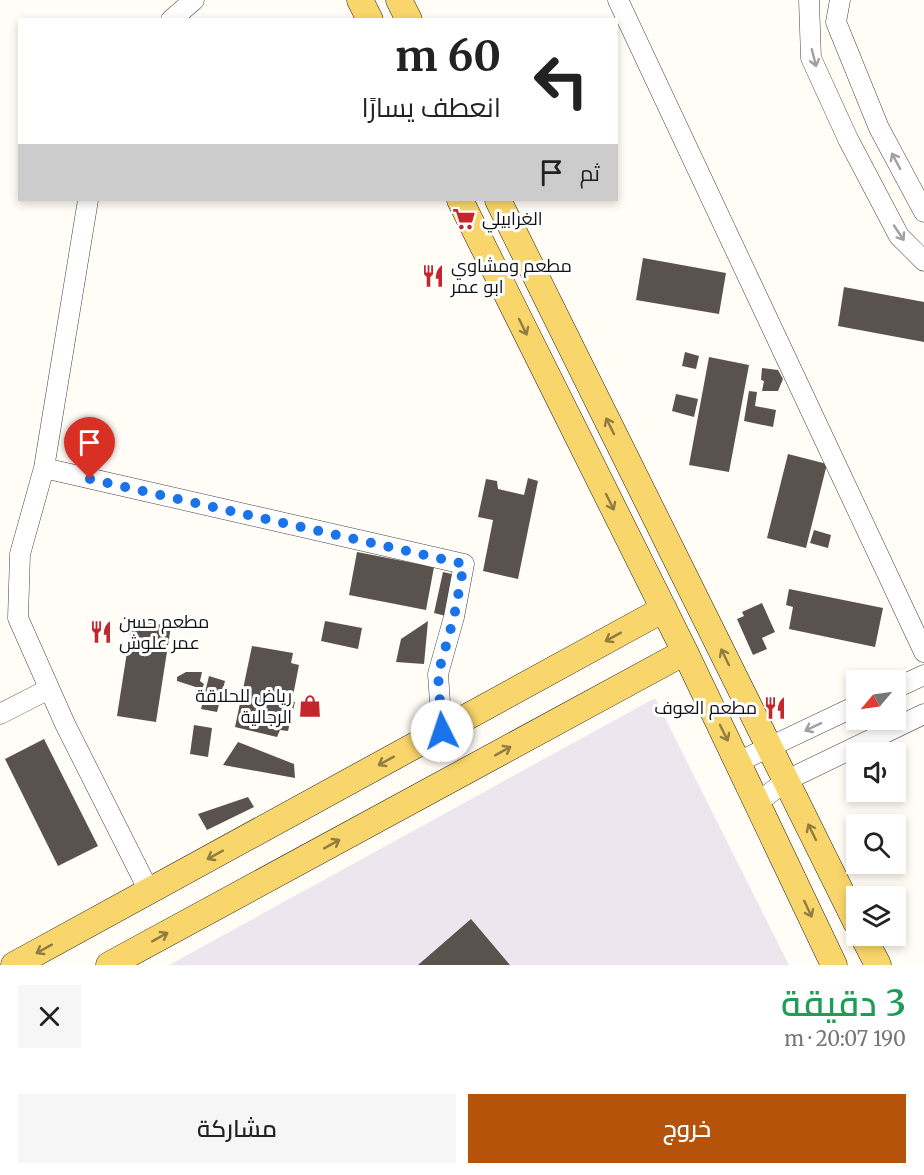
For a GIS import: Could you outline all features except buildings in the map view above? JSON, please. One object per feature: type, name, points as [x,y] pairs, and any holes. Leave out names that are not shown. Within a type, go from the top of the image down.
[{"type":"main road","points":[[360,0],[369,18]]},
{"type":"main road","points":[[399,0],[408,18]]},
{"type":"main road","points":[[460,201],[664,609],[834,965]]},
{"type":"main road","points":[[498,201],[846,901]]},
{"type":"main road","points":[[14,965],[664,609]]},
{"type":"main road","points":[[109,965],[685,652]]},
{"type":"main road","points":[[868,946],[878,965]]},
{"type":"street","points":[[173,18],[194,0]]},
{"type":"street","points":[[618,0],[924,652]]},
{"type":"street","points":[[809,0],[812,58],[848,139],[899,236],[924,261]]},
{"type":"street","points":[[840,0],[836,22],[879,128],[924,212]]},
{"type":"street","points":[[88,201],[44,468],[20,554],[18,618],[49,689],[149,891]]},
{"type":"street","points":[[44,468],[464,564],[454,617],[438,674],[442,731]]},
{"type":"street","points":[[906,683],[924,675]]},
{"type":"street","points":[[0,714],[49,689]]},
{"type":"street","points":[[738,762],[846,711]]},
{"type":"street","points":[[757,803],[787,780],[924,714]]},
{"type":"shaded area","points":[[655,698],[789,965],[169,965]]},
{"type":"place","name":"الغرابيلي","points":[[464,219]]},
{"type":"place","name":"مطعم ومشاوي ابو عمر","points":[[433,276]]},
{"type":"place","name":"مطعم حسن عمر علوش","points":[[101,632]]},
{"type":"place","name":"رياض للحلاقة الرجالية","points":[[310,706]]},
{"type":"place","name":"مطعم العوف","points":[[775,708]]},
{"type":"route","points":[[90,479],[464,564],[454,617],[438,674],[442,731]]}]
